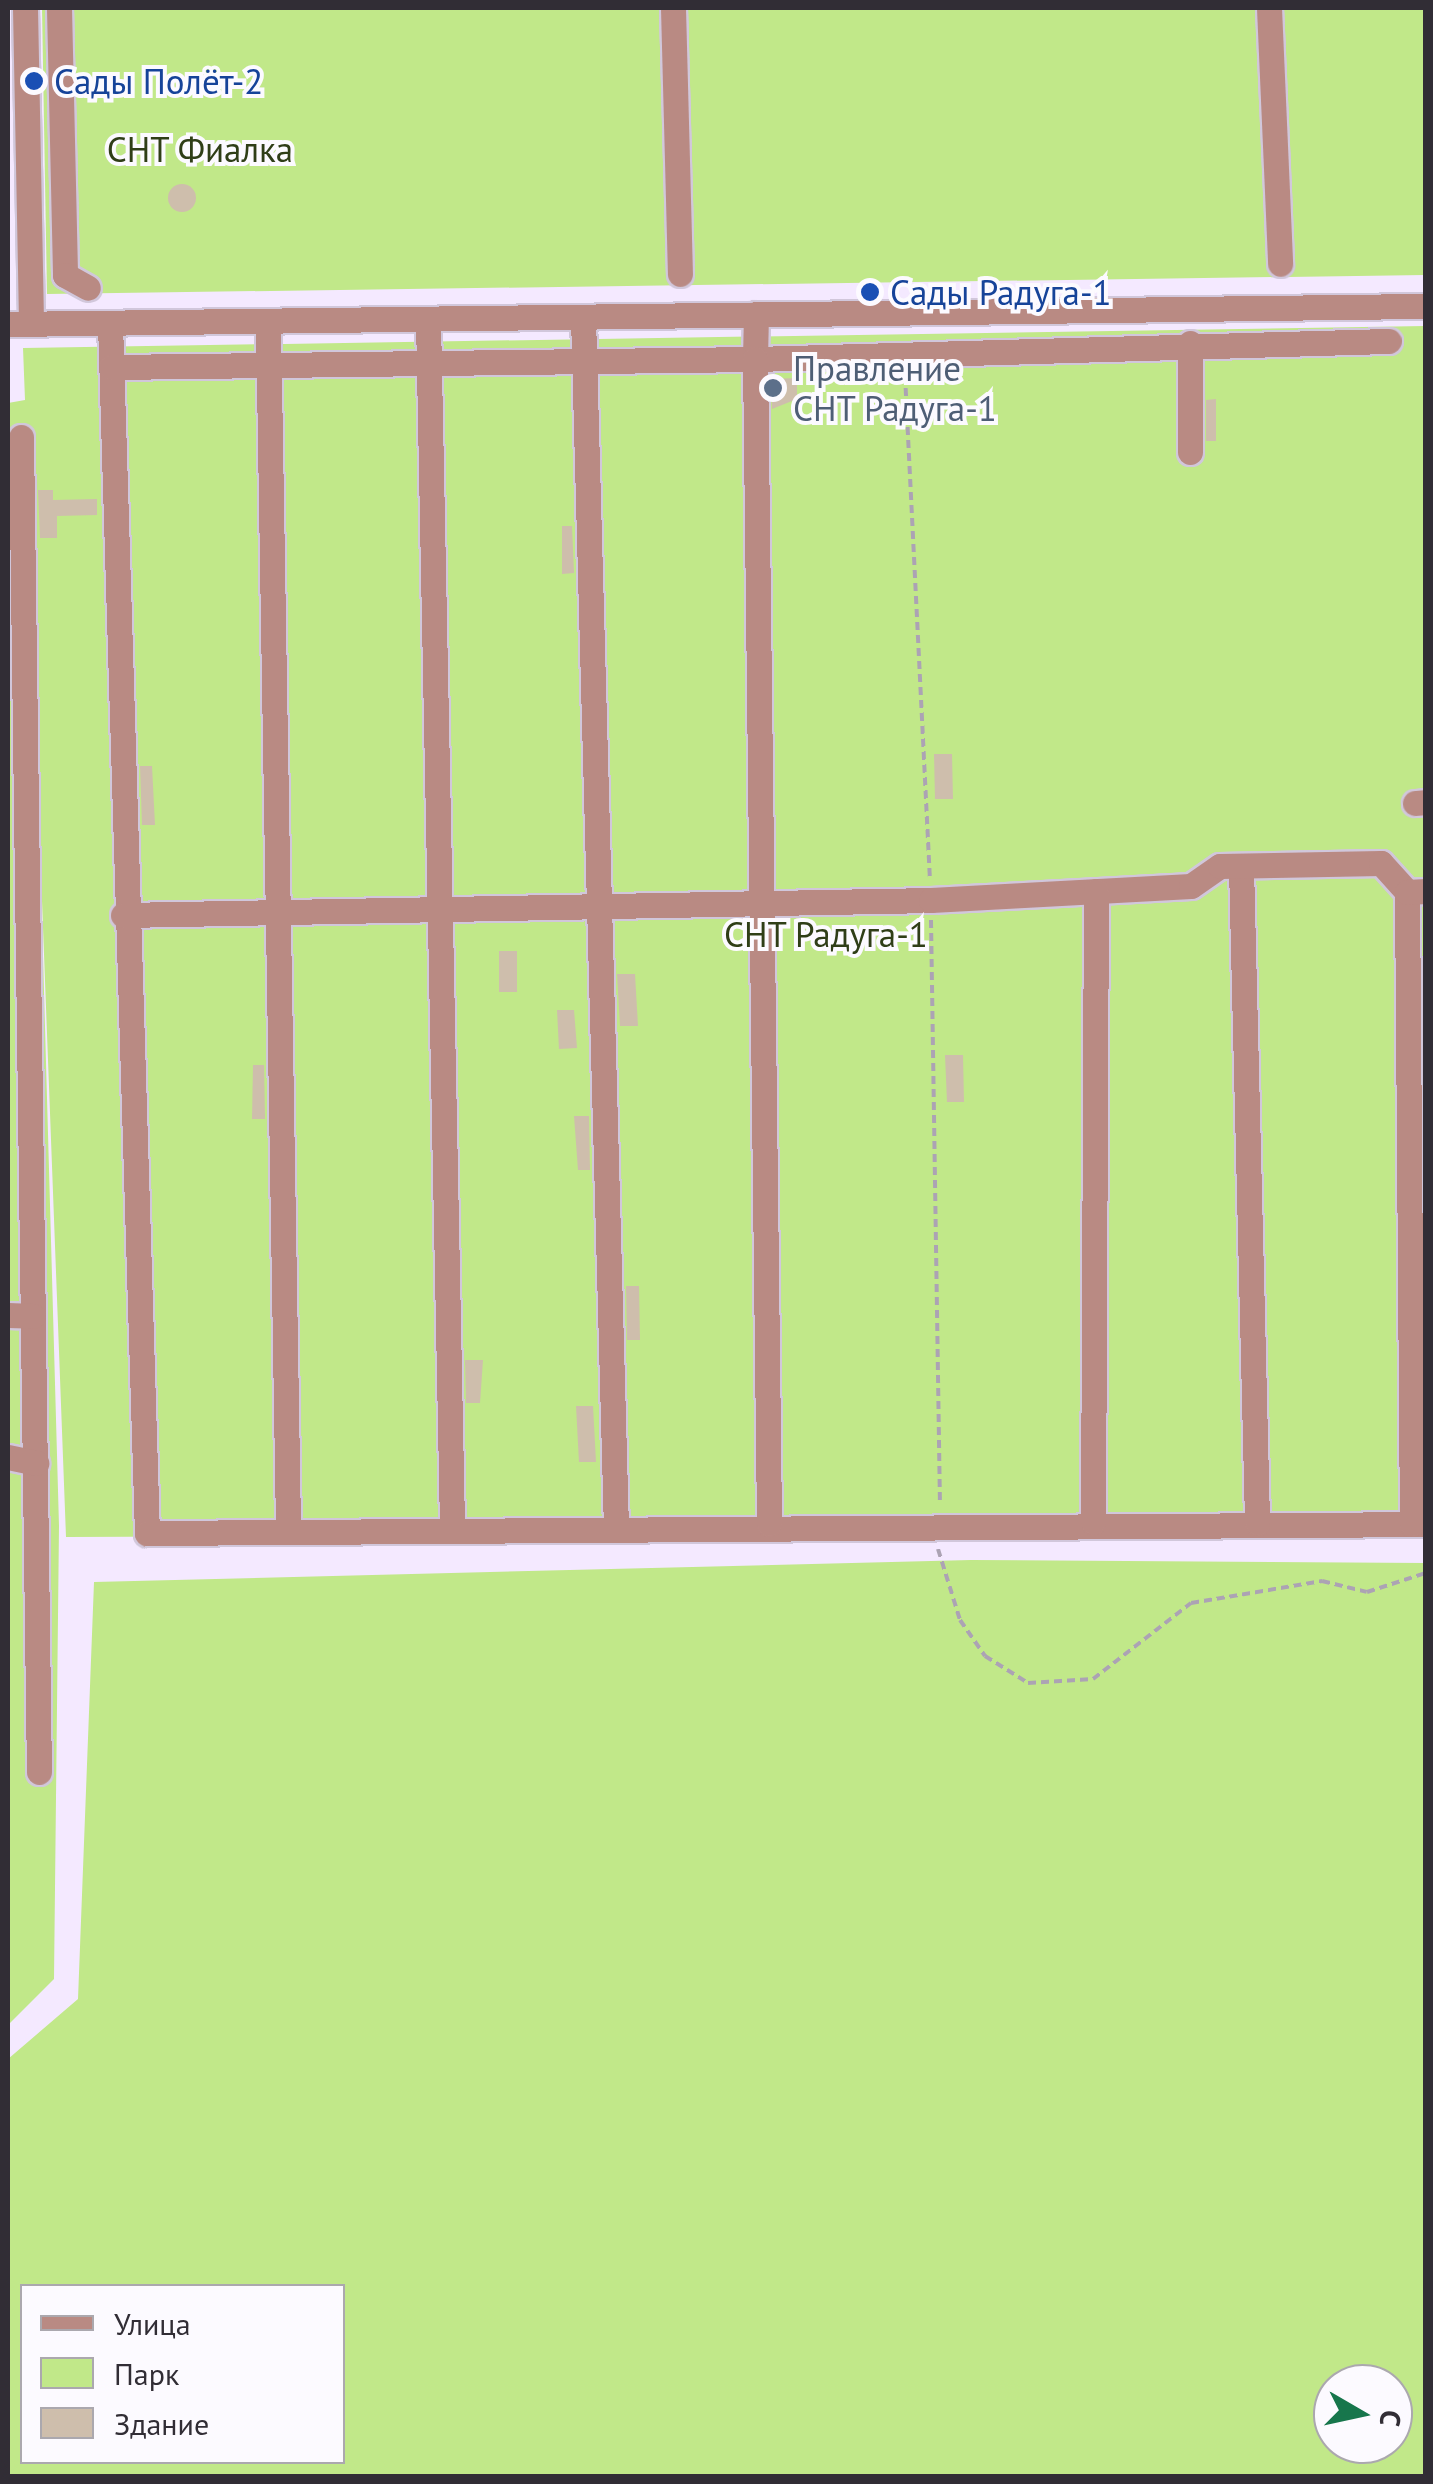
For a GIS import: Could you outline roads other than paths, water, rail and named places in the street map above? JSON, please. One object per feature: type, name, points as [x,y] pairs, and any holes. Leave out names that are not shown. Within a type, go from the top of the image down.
[{"type":"street","points":[[25,8],[19,321],[1426,306]]},
{"type":"street","points":[[60,8],[65,275],[88,288]]},
{"type":"street","points":[[673,8],[680,274]]},
{"type":"street","points":[[1269,8],[1280,264]]},
{"type":"street","points":[[756,314],[759,902],[769,1524]]},
{"type":"street","points":[[583,316],[616,1526]]},
{"type":"street","points":[[428,319],[452,1528]]},
{"type":"street","points":[[268,321],[288,1531]]},
{"type":"street","points":[[110,323],[123,915],[147,1533],[938,1521],[1419,1524],[1416,891],[1381,863],[1220,866],[1191,886],[930,900],[123,915]]},
{"type":"street","points":[[111,367],[904,356],[1190,343],[1389,340]]},
{"type":"street","points":[[1190,343],[1190,452]]},
{"type":"street","points":[[21,437],[15,497],[18,1180],[20,1315],[36,1463],[40,1772]]},
{"type":"street","points":[[1241,866],[1257,1523]]},
{"type":"street","points":[[1093,1522],[1096,891]]},
{"type":"street","points":[[8,1457],[36,1463]]},
{"type":"place","name":"Сады Полёт-2","points":[[34,81]]},
{"type":"place","name":"Сады Радуга-1","points":[[870,292]]},
{"type":"place","name":"Правление СНТ Радуга-1","points":[[773,388]]},
{"type":"park label","name":"СНТ Фиалка","points":[[200,149]]},
{"type":"park label","name":"СНТ Радуга-1","points":[[826,934]]}]
